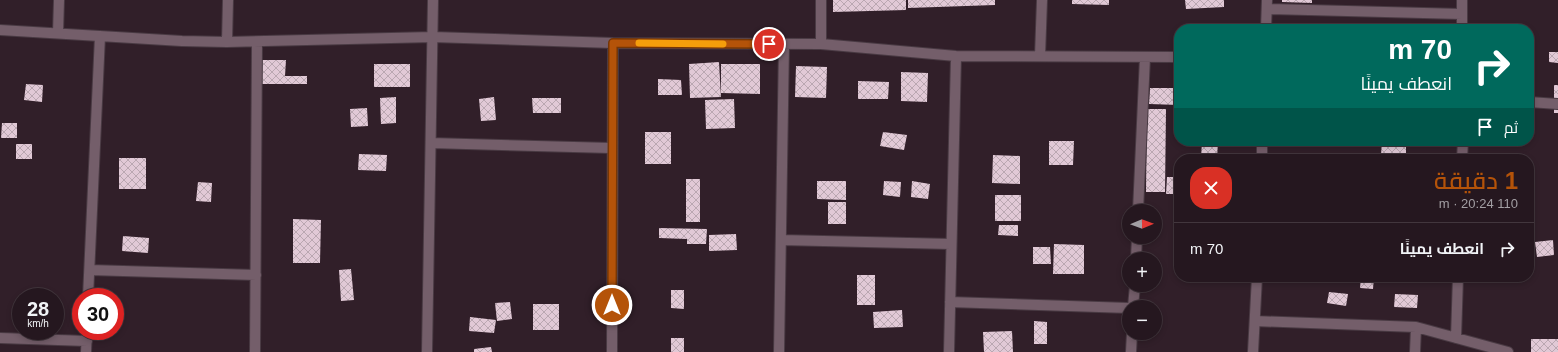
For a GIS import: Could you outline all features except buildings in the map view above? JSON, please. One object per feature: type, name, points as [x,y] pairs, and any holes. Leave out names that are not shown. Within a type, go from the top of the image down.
[{"type":"street","points":[[58,34],[59,0]]},
{"type":"street","points":[[227,42],[228,0]]},
{"type":"street","points":[[427,352],[433,0]]},
{"type":"street","points":[[821,0],[821,44]]},
{"type":"street","points":[[1040,56],[1042,0]]},
{"type":"street","points":[[1462,0],[1462,24]]},
{"type":"street","points":[[1266,24],[1267,4],[1462,14]]},
{"type":"street","points":[[0,30],[182,41],[257,42],[433,37],[613,43],[821,44],[956,56],[1174,57]]},
{"type":"street","points":[[89,288],[100,36]]},
{"type":"street","points":[[255,352],[257,42]]},
{"type":"street","points":[[612,352],[611,148],[613,43]]},
{"type":"street","points":[[779,352],[784,44]]},
{"type":"street","points":[[949,352],[956,56]]},
{"type":"street","points":[[1138,204],[1145,57]]},
{"type":"street","points":[[1534,102],[1558,104]]},
{"type":"street","points":[[431,143],[611,148]]},
{"type":"street","points":[[781,240],[951,244]]},
{"type":"street","points":[[90,270],[256,275]]},
{"type":"street","points":[[1252,352],[1255,321],[1256,282]]},
{"type":"street","points":[[1456,338],[1458,282]]},
{"type":"street","points":[[950,302],[1122,308]]},
{"type":"street","points":[[1255,321],[1416,327],[1508,352]]},
{"type":"street","points":[[1415,352],[1416,327]]},
{"type":"street","points":[[0,338],[72,336]]},
{"type":"street","points":[[86,352],[87,340]]},
{"type":"street","points":[[1131,352],[1132,340]]},
{"type":"slow traffic","points":[[639,43],[723,44]]},
{"type":"route","points":[[612,305],[611,148],[613,43],[769,44]]}]
